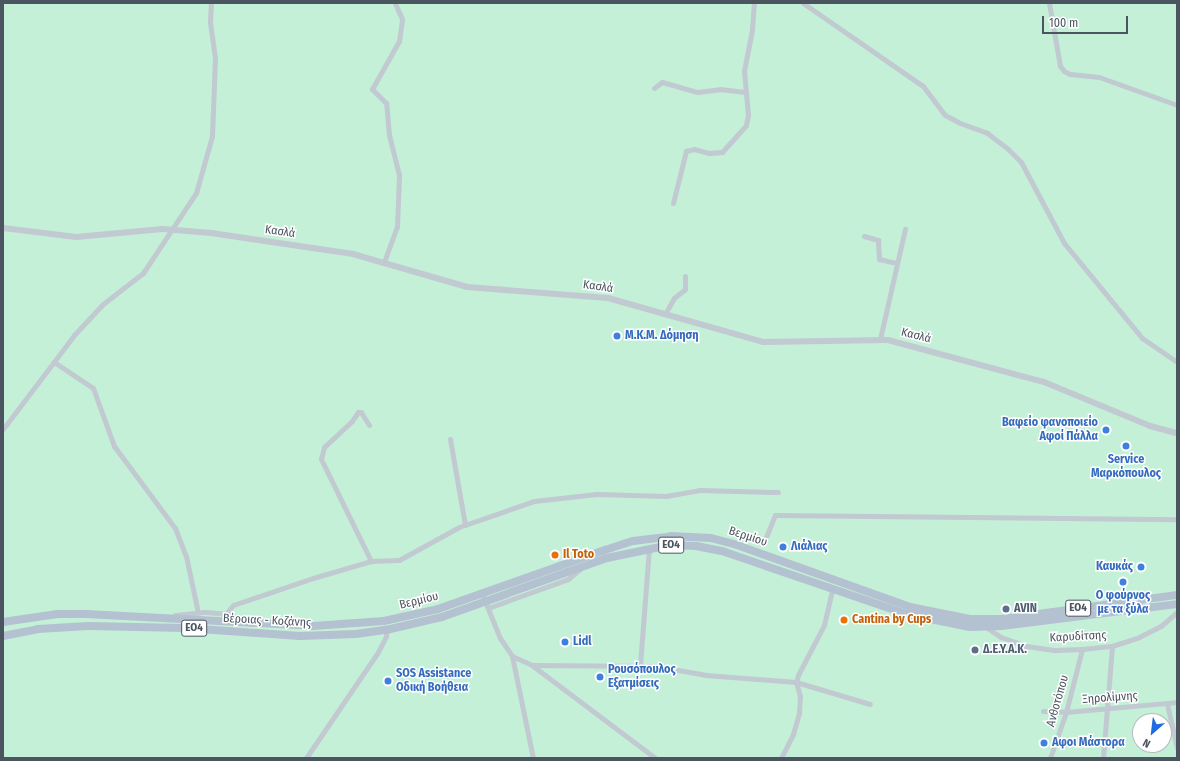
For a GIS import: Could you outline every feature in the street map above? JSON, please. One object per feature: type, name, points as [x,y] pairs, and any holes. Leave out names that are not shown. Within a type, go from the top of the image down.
[{"type":"main road","name":"Βερμίου","points":[[384,621],[438,609],[485,601],[583,556],[633,542],[670,536],[698,537],[737,545],[910,607],[978,620],[1000,619],[1177,595]]},
{"type":"main road","name":"Βερμίου","points":[[386,630],[442,617],[585,565],[649,548],[683,545],[705,547],[746,559],[832,590],[926,619],[986,627],[1177,604]]},
{"type":"main road","name":"Βέροιας - Κοζάνης","points":[[3,622],[57,614],[157,616],[270,624],[328,626],[384,621]]},
{"type":"main road","name":"Βέροιας - Κοζάνης","points":[[3,636],[38,629],[88,626],[185,628],[300,636],[356,634],[386,630]]},
{"type":"street","points":[[3,429],[54,362],[103,304],[143,273],[170,229],[181,219],[196,193],[210,144],[215,58],[210,20],[211,3]]},
{"type":"street","points":[[384,262],[397,227],[399,175],[389,135],[386,103],[372,89],[399,41],[402,18],[395,3]]},
{"type":"street","points":[[673,203],[686,152],[694,149],[709,153],[722,152],[743,131],[748,115],[744,71],[752,30],[754,3]]},
{"type":"street","points":[[803,3],[923,86],[945,115],[960,123],[987,133],[1008,149],[1021,162],[1064,243],[1142,338],[1177,362]]},
{"type":"street","points":[[1049,3],[1060,66],[1064,71],[1070,74],[1099,77],[1177,105]]},
{"type":"street","points":[[654,88],[662,82],[697,92],[715,89],[745,92]]},
{"type":"street","name":"Κασλά","points":[[3,228],[76,237],[170,229],[337,251],[384,262],[459,286],[591,296],[665,314],[736,336],[769,343],[880,339],[916,346],[1044,382],[1150,426],[1177,433]]},
{"type":"street","points":[[880,339],[904,229]]},
{"type":"street","points":[[864,236],[878,240],[879,259],[896,263]]},
{"type":"street","points":[[665,314],[674,298],[685,289],[685,276]]},
{"type":"street","points":[[54,362],[93,388],[114,446],[176,528],[186,556],[198,613]]},
{"type":"street","points":[[369,425],[361,412],[358,412],[352,421],[324,447],[321,459],[371,562]]},
{"type":"street","points":[[450,439],[465,524]]},
{"type":"street","points":[[226,614],[234,605],[371,562],[399,560],[465,524],[534,501],[586,495],[666,496],[703,490],[778,492]]},
{"type":"street","points":[[745,538],[764,542],[775,515],[1177,519]]},
{"type":"street","points":[[640,665],[649,548]]},
{"type":"street","points":[[781,758],[792,739],[799,713],[800,696],[796,682],[804,660],[824,625],[832,590]]},
{"type":"street","points":[[485,601],[500,638],[512,656],[533,758]]},
{"type":"street","name":"Καρυδίτσης","points":[[978,620],[1001,637],[1026,646],[1056,650],[1082,649],[1112,646],[1161,626],[1177,612]]},
{"type":"street","points":[[157,616],[198,613],[226,614],[270,624]]},
{"type":"street","points":[[306,758],[378,652],[386,636],[386,630]]},
{"type":"street","points":[[1104,758],[1106,706],[1112,646]]},
{"type":"street","name":"Ανθοτόπου","points":[[1050,758],[1066,712],[1082,649]]},
{"type":"street","points":[[512,656],[532,665],[655,758]]},
{"type":"street","points":[[532,665],[640,665],[674,668],[706,675],[796,682],[870,704]]},
{"type":"street","name":"Ξηρολίμνης","points":[[1044,711],[1066,712],[1106,706],[1167,704],[1177,702]]},
{"type":"street","points":[[1167,704],[1177,748]]},
{"type":"green space","points":[[3,3],[1177,3],[1177,758],[3,758]]},
{"type":"place","name":"Μ.Κ.Μ. Δόμηση","points":[[617,336]]},
{"type":"place","name":"Βαφείο φανοποιείο Αφοί Πάλλα","points":[[1106,430]]},
{"type":"place","name":"Service Μαρκόπουλος","points":[[1126,446]]},
{"type":"place","name":"Λιάλιας","points":[[783,547]]},
{"type":"place","name":"Il Toto","points":[[555,555]]},
{"type":"place","name":"Καυκάς","points":[[1141,567]]},
{"type":"place","name":"Ο φούρνος με τα ξύλα","points":[[1123,582]]},
{"type":"place","name":"AVIN","points":[[1006,609]]},
{"type":"place","name":"Cantina by Cups","points":[[844,620]]},
{"type":"place","name":"Lidl","points":[[565,642]]},
{"type":"place","name":"Δ.Ε.Υ.Α.Κ.","points":[[975,650]]},
{"type":"place","name":"Ρουσόπουλος Εξατμίσεις","points":[[600,677]]},
{"type":"place","name":"SOS Assistance Οδική Βοήθεια","points":[[388,681]]},
{"type":"place","name":"Αφοι Μάστορα","points":[[1044,743]]}]
